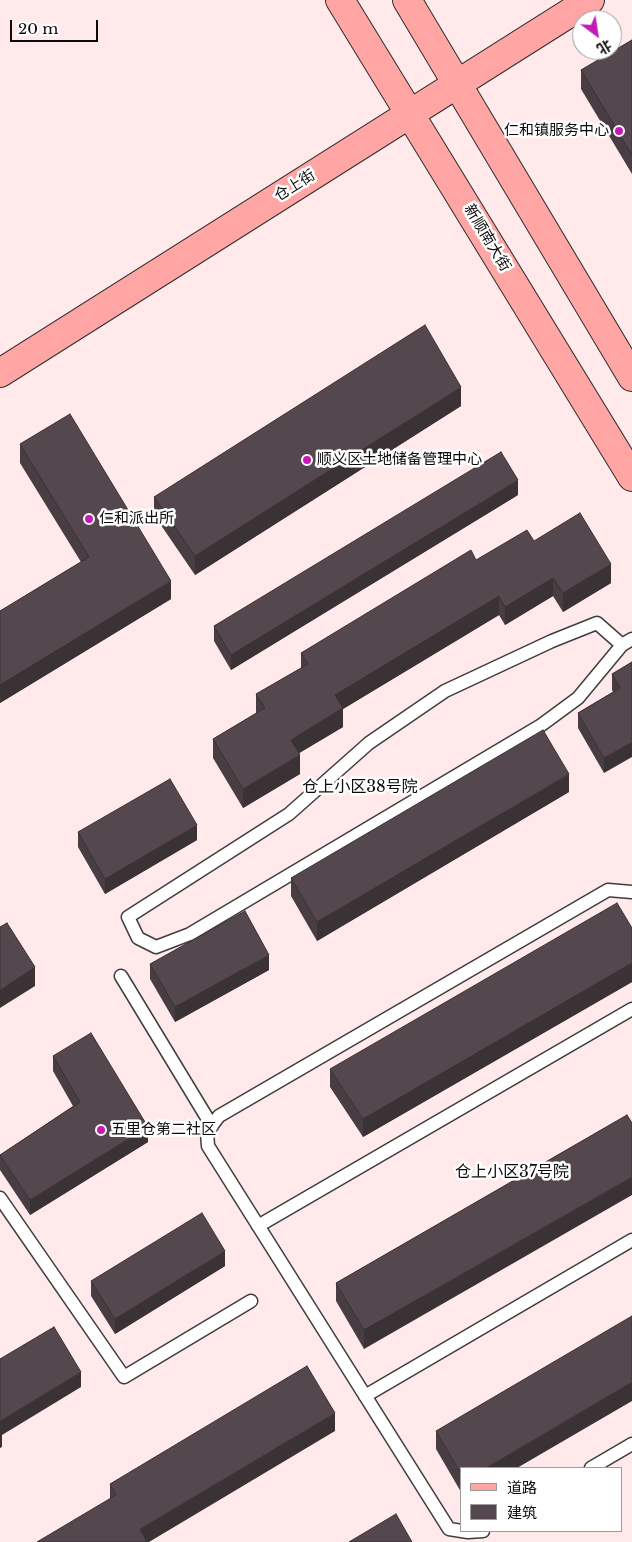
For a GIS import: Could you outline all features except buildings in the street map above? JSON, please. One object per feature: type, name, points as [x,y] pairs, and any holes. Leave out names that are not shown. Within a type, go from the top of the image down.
[{"type":"main road","name":"新顺南大街","points":[[340,0],[632,477]]},
{"type":"main road","points":[[407,0],[632,377]]},
{"type":"main road","name":"仓上街","points":[[0,373],[590,0]]},
{"type":"lane","points":[[597,623],[627,642],[578,698],[540,726],[190,934],[156,947],[138,938],[128,917],[289,814],[368,742],[445,691],[552,641],[597,623]]},
{"type":"lane","points":[[460,1531],[449,1529],[208,1146],[207,1132],[219,1116],[608,890],[632,892]]},
{"type":"lane","points":[[120,976],[212,1126]]},
{"type":"lane","points":[[258,1226],[632,1009]]},
{"type":"lane","points":[[0,1198],[124,1377],[250,1301]]},
{"type":"lane","points":[[365,1396],[632,1240]]},
{"type":"lane","points":[[593,1467],[632,1444]]},
{"type":"place","name":"仁和镇服务中心","points":[[619,131]]},
{"type":"place","name":"顺义区土地储备管理中心","points":[[307,460]]},
{"type":"place","name":"仁和派出所","points":[[89,519]]},
{"type":"place","name":"五里仓第二社区","points":[[101,1130]]},
{"type":"district","name":"仓上小区38号院","points":[[360,787]]},
{"type":"district","name":"仓上小区37号院","points":[[512,1172]]}]
